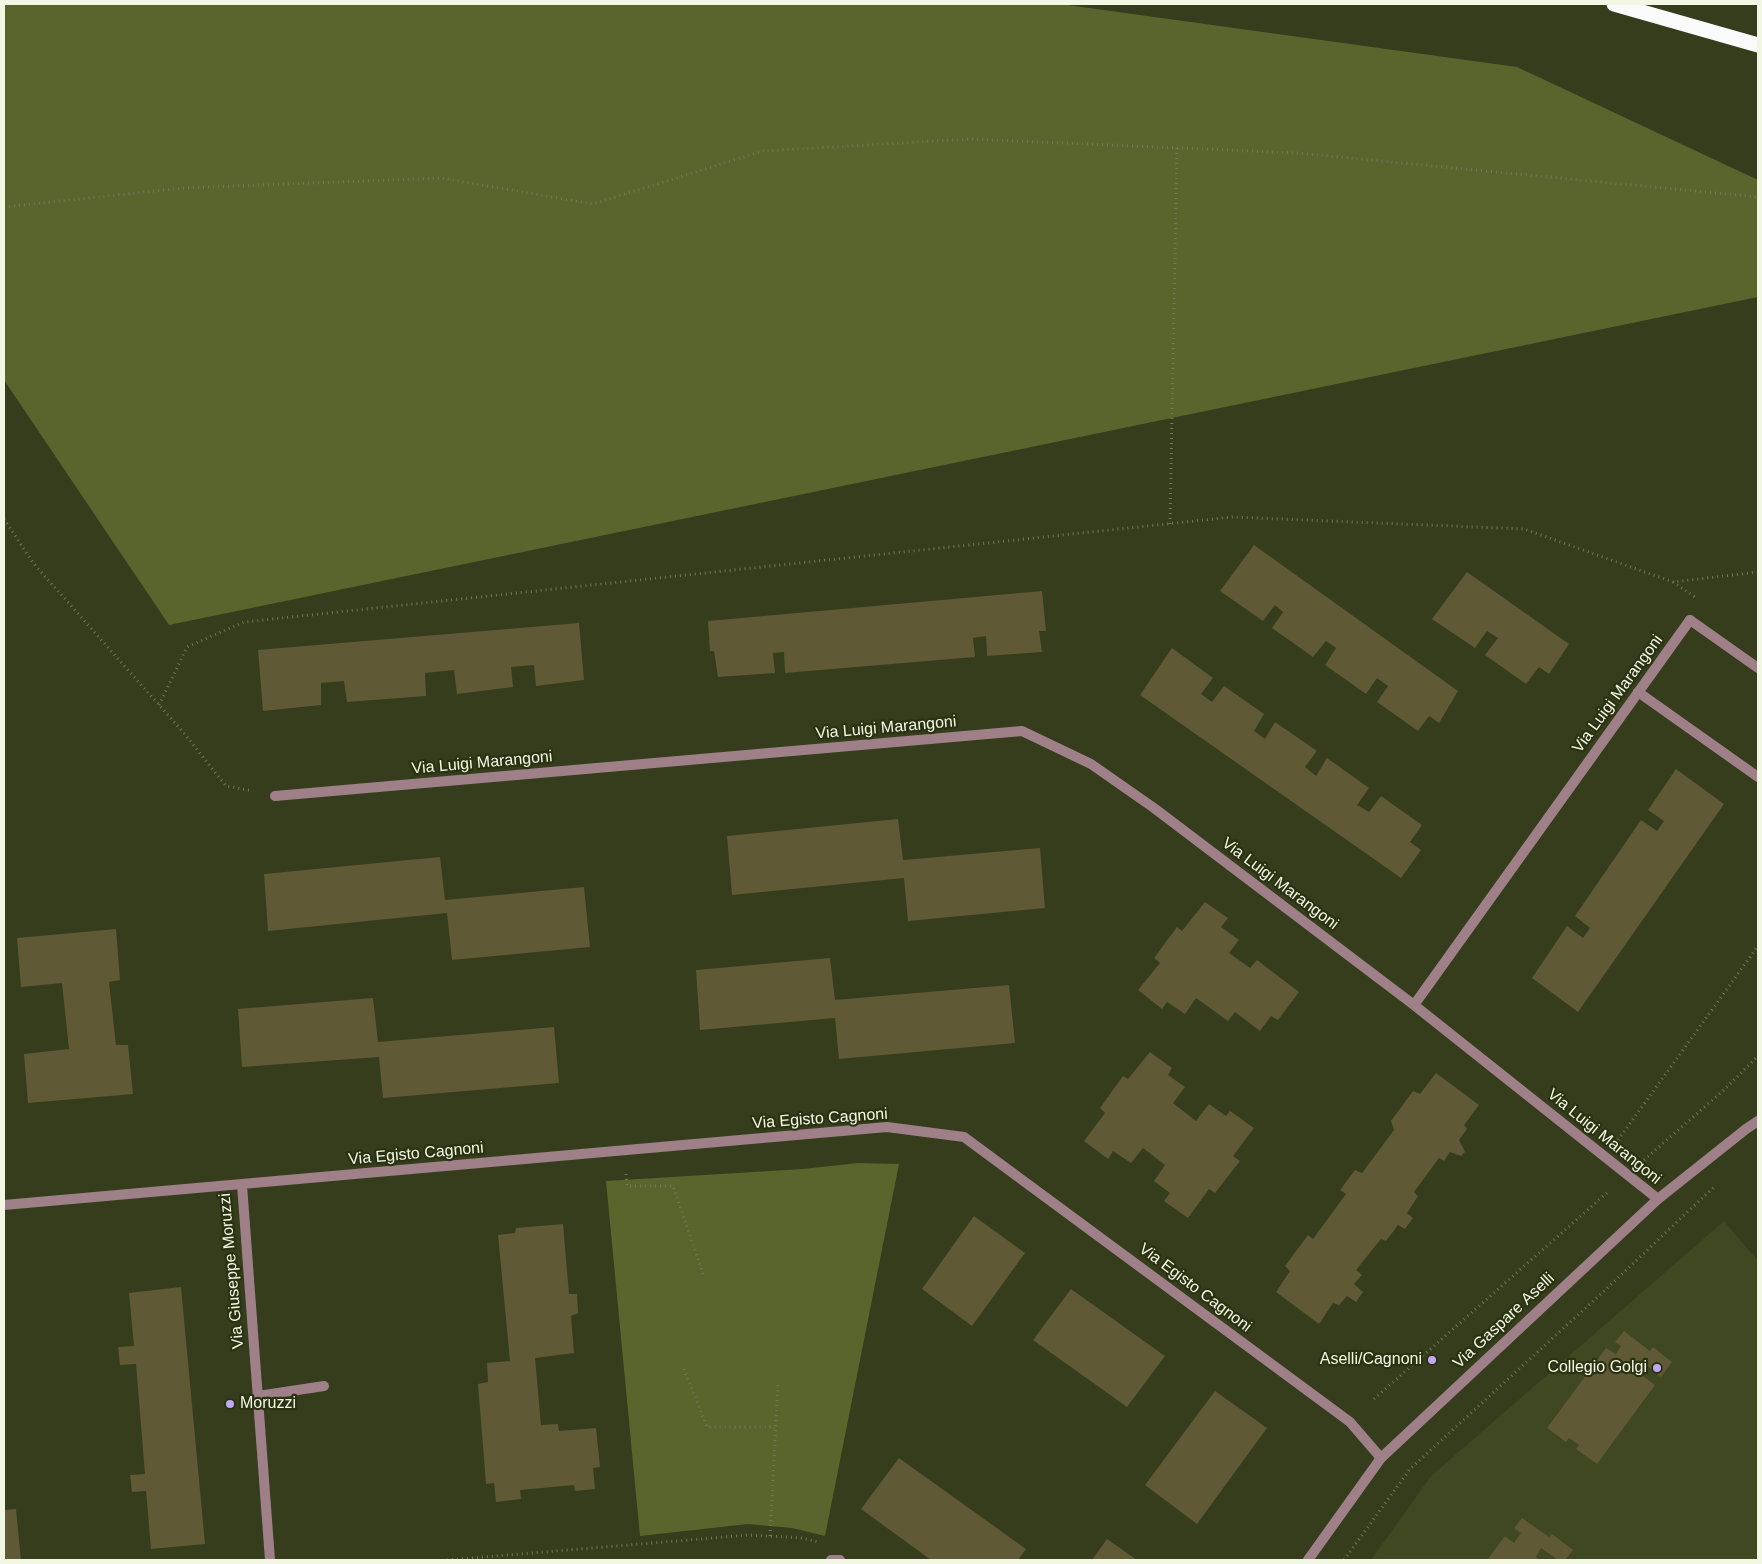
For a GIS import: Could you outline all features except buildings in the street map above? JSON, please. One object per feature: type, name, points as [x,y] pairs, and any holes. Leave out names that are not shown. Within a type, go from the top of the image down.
[{"type":"highway","points":[[1614,4],[1758,45]]},
{"type":"street","name":"Via Luigi Marangoni","points":[[1414,1005],[1690,620],[1758,668]]},
{"type":"street","points":[[1638,692],[1758,776]]},
{"type":"street","name":"Via Luigi Marangoni","points":[[275,796],[1022,732],[1091,764],[1154,808],[1414,1005],[1658,1199]]},
{"type":"street","name":"Via Gaspare Aselli","points":[[1308,1560],[1381,1458],[1658,1199],[1746,1128],[1758,1116]]},
{"type":"street","name":"Via Gaspare Aselli","points":[[1746,1128],[1758,1121]]},
{"type":"street","name":"Via Egisto Cagnoni","points":[[242,1185],[888,1127],[964,1137],[1350,1422],[1381,1458]]},
{"type":"street","name":"Via Giuseppe Moruzzi","points":[[4,1205],[242,1185],[270,1560]]},
{"type":"street","points":[[258,1396],[324,1386]]},
{"type":"street","points":[[831,1560],[840,1560]]},
{"type":"path","points":[[4,207],[183,188],[441,178],[593,204],[763,151],[970,139],[1297,153],[1758,196]]},
{"type":"path","points":[[1170,524],[1177,148]]},
{"type":"path","points":[[159,705],[187,647],[244,622],[1232,517],[1524,529],[1673,582],[1758,572]]},
{"type":"path","points":[[4,519],[34,564],[159,705],[226,786],[275,796]]},
{"type":"path","points":[[1606,1157],[1758,946]]},
{"type":"path","points":[[1374,1399],[1725,1089],[1758,1056]]},
{"type":"path","points":[[623,1151],[627,1186],[672,1186],[704,1277]]},
{"type":"path","points":[[1344,1560],[1410,1470],[1716,1185]]},
{"type":"path","points":[[684,1369],[707,1427],[775,1427]]},
{"type":"path","points":[[770,1536],[778,1385]]},
{"type":"path","points":[[446,1560],[749,1534],[802,1538],[819,1542]]},
{"type":"shaded area","points":[[4,4],[1060,4],[1517,67],[1758,180],[1758,297],[169,625],[4,380]]},
{"type":"shaded area","points":[[858,1163],[899,1164],[825,1536],[792,1528],[748,1524],[640,1536],[606,1181],[803,1169]]},
{"type":"shaded area","name":"Collegio Golgi","points":[[1724,1221],[1758,1261],[1758,1560],[1371,1560],[1431,1476]]},
{"type":"place","name":"Aselli/Cagnoni","points":[[1432,1360]]},
{"type":"place","name":"Collegio Golgi","points":[[1657,1368]]},
{"type":"place","name":"Moruzzi","points":[[230,1404]]}]
